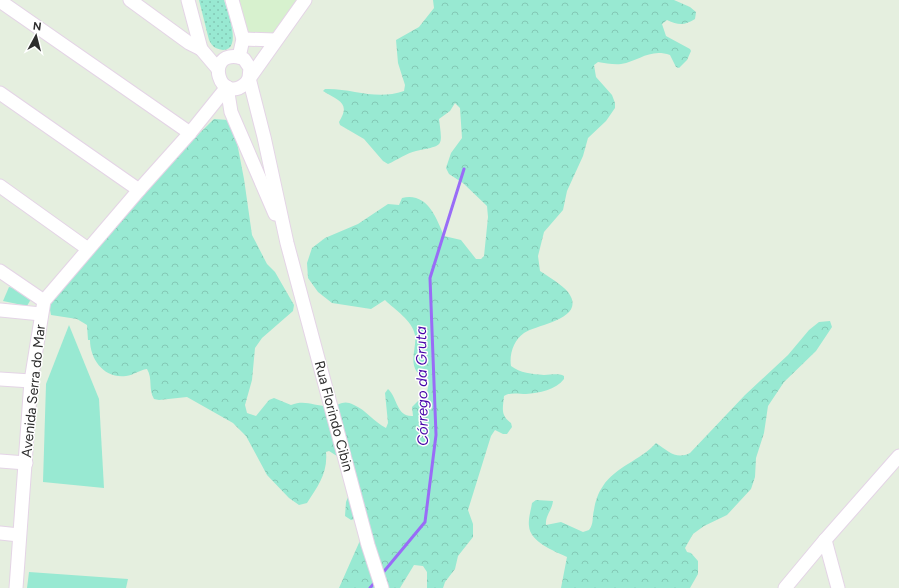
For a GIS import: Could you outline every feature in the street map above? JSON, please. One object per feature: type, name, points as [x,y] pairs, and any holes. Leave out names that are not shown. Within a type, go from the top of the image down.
[{"type":"street","points":[[130,0],[176,32],[189,44],[201,49]]},
{"type":"street","points":[[188,0],[201,49],[218,69]]},
{"type":"street","name":"Rua Florindo Cibin","points":[[232,0],[243,39],[243,60],[250,68],[249,78],[288,243],[368,544],[382,588]]},
{"type":"street","points":[[275,40],[243,60],[234,56],[223,60],[218,69],[219,80],[227,87],[232,89],[242,86],[305,0]]},
{"type":"street","points":[[0,1],[190,133]]},
{"type":"street","points":[[176,32],[195,28]]},
{"type":"street","points":[[243,39],[275,40]]},
{"type":"street","name":"Rua Florindo Cibin","points":[[227,87],[231,112],[288,243]]},
{"type":"street","name":"Avenida Serra do Mar","points":[[16,588],[31,381],[44,301],[190,133],[227,87]]},
{"type":"street","points":[[0,93],[139,190]]},
{"type":"street","points":[[208,111],[231,112]]},
{"type":"street","points":[[0,186],[88,249]]},
{"type":"street","points":[[0,271],[44,301]]},
{"type":"street","points":[[0,310],[41,314]]},
{"type":"street","points":[[0,379],[31,381]]},
{"type":"street","points":[[786,588],[824,540],[899,456]]},
{"type":"street","points":[[0,461],[26,463]]},
{"type":"street","points":[[0,534],[19,535]]},
{"type":"street","points":[[824,540],[838,588]]},
{"type":"shaded area","points":[[238,0],[298,0],[277,30],[271,34],[250,34],[247,31]]},
{"type":"green space","points":[[199,0],[224,0],[233,37],[232,44],[229,48],[223,50],[218,49],[210,42]]},
{"type":"green space","points":[[433,0],[674,0],[690,7],[696,12],[695,19],[688,23],[678,24],[667,20],[662,24],[666,36],[690,49],[691,51],[687,60],[679,68],[676,67],[670,55],[663,53],[650,54],[621,64],[598,62],[594,65],[596,77],[612,95],[615,108],[606,121],[588,138],[583,156],[567,191],[563,210],[544,232],[538,256],[540,271],[568,292],[572,301],[571,309],[558,319],[530,330],[520,336],[515,343],[511,357],[511,366],[518,370],[526,373],[544,375],[554,374],[564,376],[564,379],[557,386],[542,392],[504,396],[504,414],[511,423],[512,427],[507,434],[503,434],[495,430],[491,436],[468,510],[473,524],[473,537],[458,556],[455,569],[445,582],[443,588],[427,588],[427,572],[423,566],[414,565],[400,588],[339,588],[362,536],[361,517],[351,520],[345,516],[346,502],[351,490],[337,456],[329,451],[326,452],[324,473],[318,485],[307,503],[299,505],[289,498],[267,475],[246,436],[233,423],[187,397],[159,400],[154,399],[151,392],[150,376],[147,369],[126,376],[118,376],[105,371],[100,367],[93,354],[90,340],[88,340],[87,325],[77,319],[51,315],[49,304],[128,209],[170,163],[214,119],[228,120],[234,127],[244,179],[252,235],[267,264],[275,272],[294,305],[293,311],[262,338],[255,348],[252,380],[245,405],[247,413],[256,416],[269,400],[274,398],[291,405],[296,403],[306,403],[330,406],[350,403],[358,407],[386,428],[388,423],[385,393],[388,389],[400,410],[407,415],[413,416],[412,407],[427,392],[429,382],[417,372],[415,368],[413,359],[415,335],[407,320],[385,300],[371,309],[332,303],[318,292],[308,278],[307,263],[312,248],[325,238],[358,224],[388,204],[399,205],[402,198],[411,197],[424,202],[434,214],[444,236],[461,240],[476,259],[481,259],[484,256],[488,217],[487,206],[463,183],[449,174],[446,168],[451,153],[462,138],[460,108],[455,103],[450,111],[439,119],[441,141],[439,144],[432,148],[409,153],[388,164],[383,161],[364,139],[340,125],[339,122],[344,111],[342,103],[323,91],[325,89],[335,89],[383,95],[404,91],[405,85],[398,63],[396,40],[419,27],[434,8]]},
{"type":"green space","points":[[9,287],[18,289],[31,299],[27,306],[3,301]]},
{"type":"green space","points":[[830,321],[832,327],[816,351],[784,382],[768,406],[764,433],[756,458],[755,477],[751,489],[727,515],[704,526],[693,534],[685,548],[687,552],[691,553],[698,561],[698,574],[690,588],[561,588],[567,557],[538,541],[530,532],[529,517],[532,503],[536,500],[553,501],[546,525],[561,522],[583,532],[589,530],[591,528],[594,507],[598,495],[608,479],[656,443],[672,454],[680,456],[690,453],[745,395],[788,355],[809,330],[819,322]]},
{"type":"green space","points":[[69,325],[99,399],[104,488],[43,482],[46,384]]},
{"type":"green space","points":[[29,572],[128,579],[126,588],[27,588]]},
{"type":"waterway","name":"Córrego da Gruta","points":[[381,575],[425,522],[436,435],[430,278],[464,169]]},
{"type":"waterway","name":"Córrego da Gruta","points":[[370,588],[376,581]]}]
